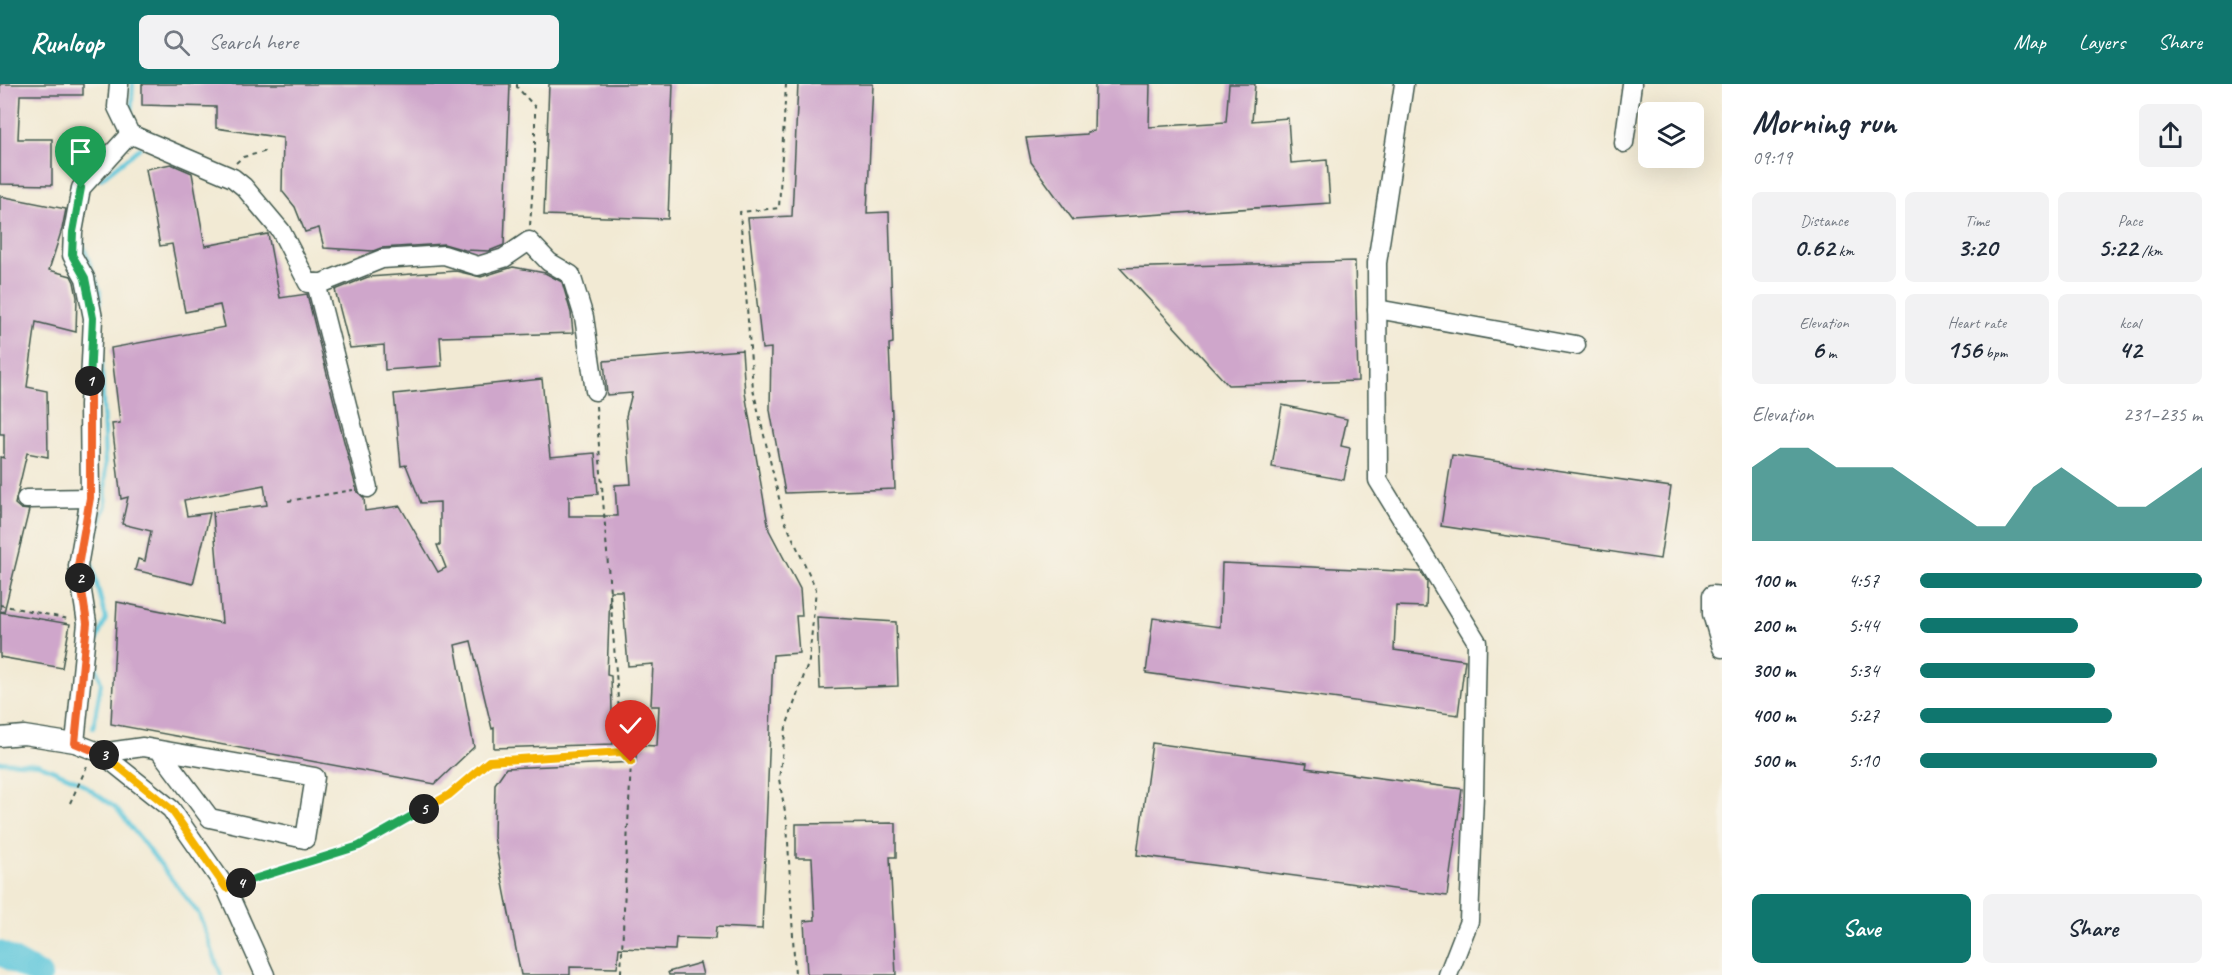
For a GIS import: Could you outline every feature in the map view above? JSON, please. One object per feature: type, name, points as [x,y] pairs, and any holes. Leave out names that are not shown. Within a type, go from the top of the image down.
[{"type":"street","points":[[118,84],[117,107],[130,134],[232,178],[244,187],[281,231],[308,283],[322,283],[382,259],[444,255],[478,266],[504,258],[529,241],[549,262],[572,275],[584,317],[595,391]]},
{"type":"street","points":[[1404,84],[1377,262],[1378,480],[1477,642],[1474,795],[1468,921],[1448,975]]},
{"type":"street","points":[[1623,143],[1632,84]]},
{"type":"street","points":[[75,743],[87,623],[78,566],[90,498],[89,405],[93,318],[85,278],[72,255],[73,232],[81,188],[130,134]]},
{"type":"street","points":[[316,283],[368,488]]},
{"type":"street","points":[[1377,309],[1576,345]]},
{"type":"street","points":[[26,499],[90,498]]},
{"type":"street","points":[[1722,596],[1712,595],[1712,614],[1722,648]]},
{"type":"street","points":[[0,737],[24,735],[75,743],[101,753],[171,809],[226,888],[265,975]]},
{"type":"street","points":[[101,753],[143,747],[315,777],[306,839],[210,818],[159,750]]},
{"type":"path","points":[[517,84],[517,87],[536,107],[529,241]]},
{"type":"path","points":[[786,84],[779,208],[740,212],[753,389],[784,519],[816,589],[809,662],[786,727],[779,779],[786,822],[795,975]]},
{"type":"path","points":[[222,174],[243,158],[268,151]]},
{"type":"path","points":[[595,391],[622,752],[631,762],[621,972],[612,975]]},
{"type":"path","points":[[288,501],[368,488]]},
{"type":"path","points":[[0,605],[87,623]]},
{"type":"path","points":[[226,888],[359,846],[449,795],[489,761],[622,752]]},
{"type":"path","points":[[70,803],[88,765]]},
{"type":"building","points":[[0,84],[83,84],[83,95],[20,95],[18,139],[52,139],[52,185],[0,184]]},
{"type":"building","points":[[142,84],[510,84],[504,245],[489,251],[465,250],[444,244],[381,248],[373,251],[324,248],[319,228],[305,232],[295,207],[282,191],[283,138],[216,128],[216,107],[142,105]]},
{"type":"building","points":[[549,84],[673,84],[668,219],[544,215]]},
{"type":"building","points":[[798,84],[873,84],[867,213],[889,212],[893,343],[889,344],[895,489],[785,493],[770,410],[771,348],[762,349],[748,218],[792,216]]},
{"type":"building","points":[[1095,84],[1150,84],[1149,127],[1226,122],[1229,84],[1255,84],[1252,121],[1288,118],[1291,163],[1327,160],[1330,203],[1073,220],[1031,162],[1026,138],[1087,134],[1087,132],[1094,131]]},
{"type":"building","points":[[171,164],[192,173],[205,246],[268,234],[280,298],[307,294],[357,491],[364,498],[365,511],[400,506],[438,572],[446,568],[437,545],[440,545],[440,502],[421,503],[406,465],[401,466],[394,394],[542,379],[550,457],[595,453],[598,494],[569,496],[569,516],[617,516],[615,485],[631,484],[626,416],[632,393],[607,395],[604,361],[742,350],[745,393],[769,530],[800,589],[802,616],[796,616],[799,653],[773,655],[762,929],[716,927],[715,939],[676,938],[675,950],[619,948],[617,968],[570,967],[570,975],[521,975],[494,837],[495,784],[506,768],[636,762],[636,745],[657,746],[659,706],[651,706],[653,664],[628,666],[622,591],[610,591],[607,675],[611,676],[613,744],[494,748],[494,728],[492,729],[471,641],[455,645],[474,747],[435,784],[111,724],[117,602],[222,623],[213,512],[267,505],[264,485],[184,500],[187,516],[210,513],[193,584],[135,570],[138,559],[145,561],[151,531],[122,524],[128,497],[121,499],[112,424],[120,423],[111,348],[225,327],[220,305],[185,312],[172,244],[160,246],[146,169]]},
{"type":"building","points":[[0,196],[66,209],[49,270],[71,276],[77,297],[76,332],[36,322],[27,387],[47,391],[48,457],[27,453],[15,504],[21,509],[29,510],[4,612],[0,611],[0,457],[4,458],[4,434],[0,434]]},
{"type":"building","points":[[1355,261],[1358,381],[1228,385],[1120,268]]},
{"type":"building","points":[[513,267],[545,273],[562,282],[571,313],[573,333],[440,337],[442,366],[385,370],[384,345],[350,348],[335,290],[368,277],[456,271],[481,277]]},
{"type":"building","points":[[1282,405],[1347,419],[1341,446],[1350,448],[1344,480],[1272,467]]},
{"type":"building","points":[[1452,455],[1671,487],[1660,559],[1441,526]]},
{"type":"building","points":[[1222,563],[1421,572],[1427,582],[1426,607],[1396,606],[1394,650],[1465,660],[1458,715],[1146,673],[1153,618],[1220,627]]},
{"type":"building","points":[[0,612],[70,624],[62,668],[0,657]]},
{"type":"building","points":[[817,617],[896,622],[898,686],[820,689]]},
{"type":"building","points":[[1152,743],[1307,763],[1306,768],[1462,789],[1447,896],[1137,855]]},
{"type":"building","points":[[896,823],[896,857],[890,857],[896,975],[807,975],[804,921],[815,920],[812,858],[796,858],[796,824]]},
{"type":"building","points":[[700,963],[703,975],[669,975],[668,972]]},
{"type":"waterway","points":[[131,119],[133,84]]},
{"type":"waterway","points":[[101,179],[140,148]]},
{"type":"waterway","points":[[81,239],[100,291],[100,312]]},
{"type":"waterway","points":[[93,728],[101,683],[92,651],[106,619],[89,553],[106,505],[101,335]]},
{"type":"waterway","points":[[0,762],[38,764],[78,781],[116,808],[199,914],[221,975]]},
{"type":"waterway","points":[[0,953],[40,975]]},
{"type":"route","points":[[81,188],[73,232],[72,255],[85,278],[93,318],[89,405],[90,498],[78,566],[87,623],[75,743],[101,753],[171,809],[226,888],[359,846],[449,795],[489,761],[622,752],[631,762]]}]
